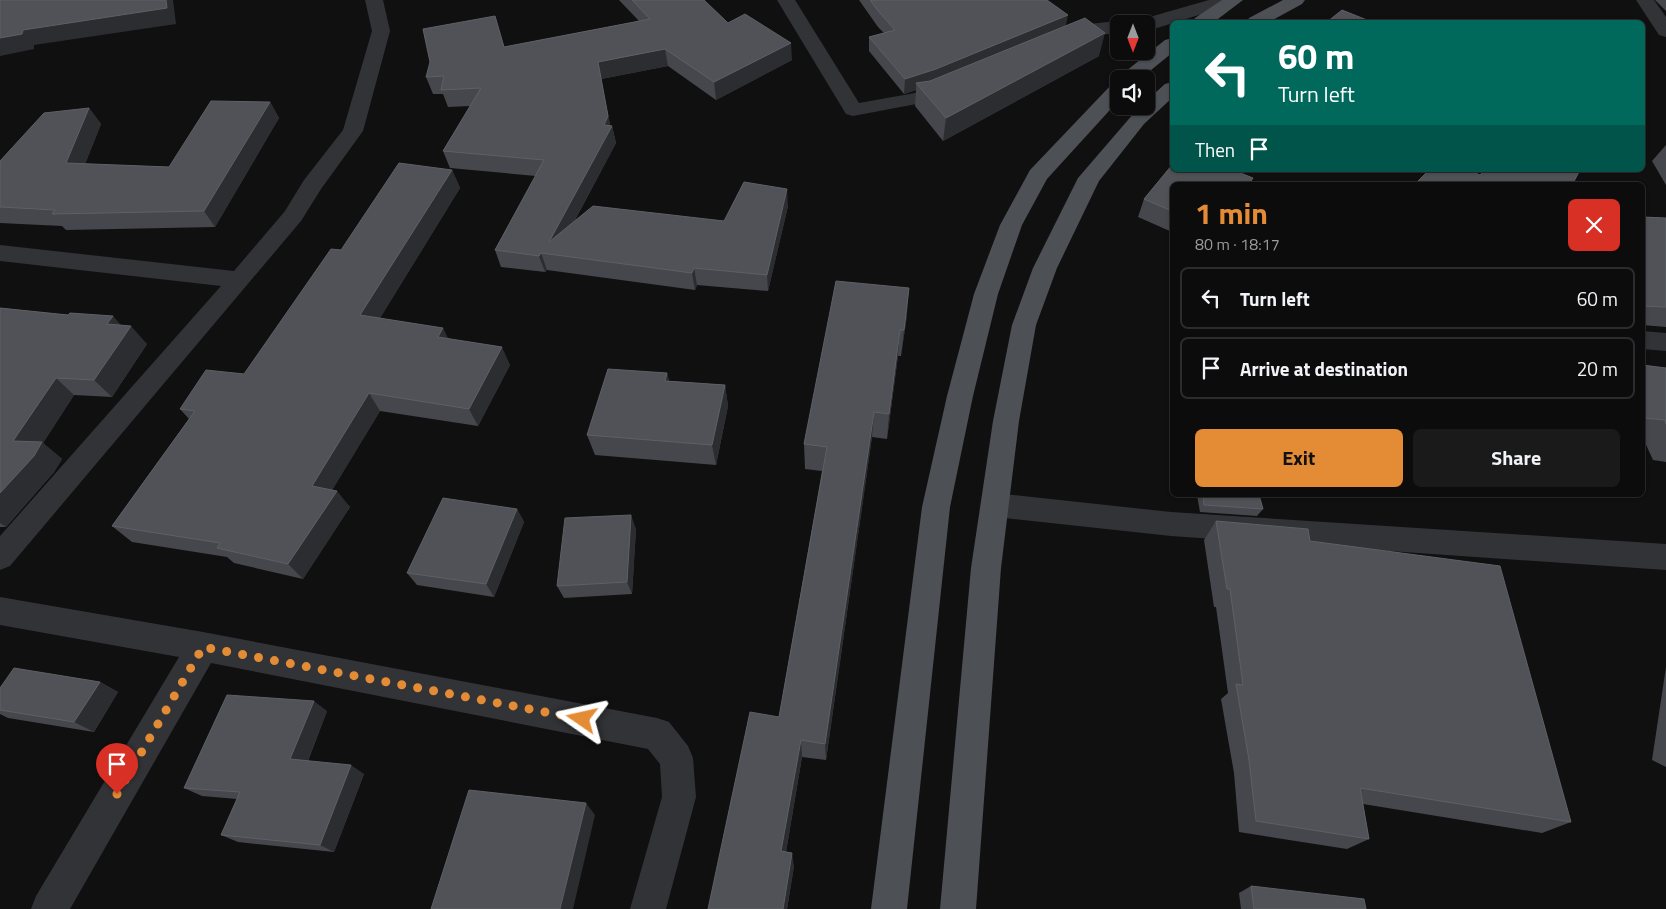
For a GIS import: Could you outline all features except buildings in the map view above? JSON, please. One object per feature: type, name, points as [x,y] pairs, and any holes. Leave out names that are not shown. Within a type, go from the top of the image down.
[{"type":"main road","points":[[1205,20],[1234,0]]},
{"type":"main road","points":[[1260,20],[1296,0]]},
{"type":"main road","points":[[1139,70],[1170,46]]},
{"type":"main road","points":[[958,909],[986,568],[1006,421],[1024,325],[1045,268],[1089,178],[1137,120],[1170,90]]},
{"type":"main road","points":[[889,909],[936,507],[960,396],[986,294],[1011,225],[1038,175],[1110,98]]},
{"type":"street","points":[[0,557],[240,280],[293,216],[312,185],[353,131],[381,31],[374,0]]},
{"type":"street","points":[[786,0],[853,110],[920,98],[971,75]]},
{"type":"street","points":[[1155,21],[1228,0]]},
{"type":"street","points":[[1645,0],[1666,31]]},
{"type":"street","points":[[1049,45],[1084,31],[1110,28]]},
{"type":"street","points":[[0,253],[240,280]]},
{"type":"street","points":[[1645,340],[1666,342]]},
{"type":"street","points":[[995,505],[1171,524],[1666,557]]},
{"type":"street","points":[[0,611],[203,647],[658,734],[676,758],[679,797],[648,909]]},
{"type":"street","points":[[49,909],[203,647]]},
{"type":"route","points":[[117,794],[203,647],[582,719]]}]
